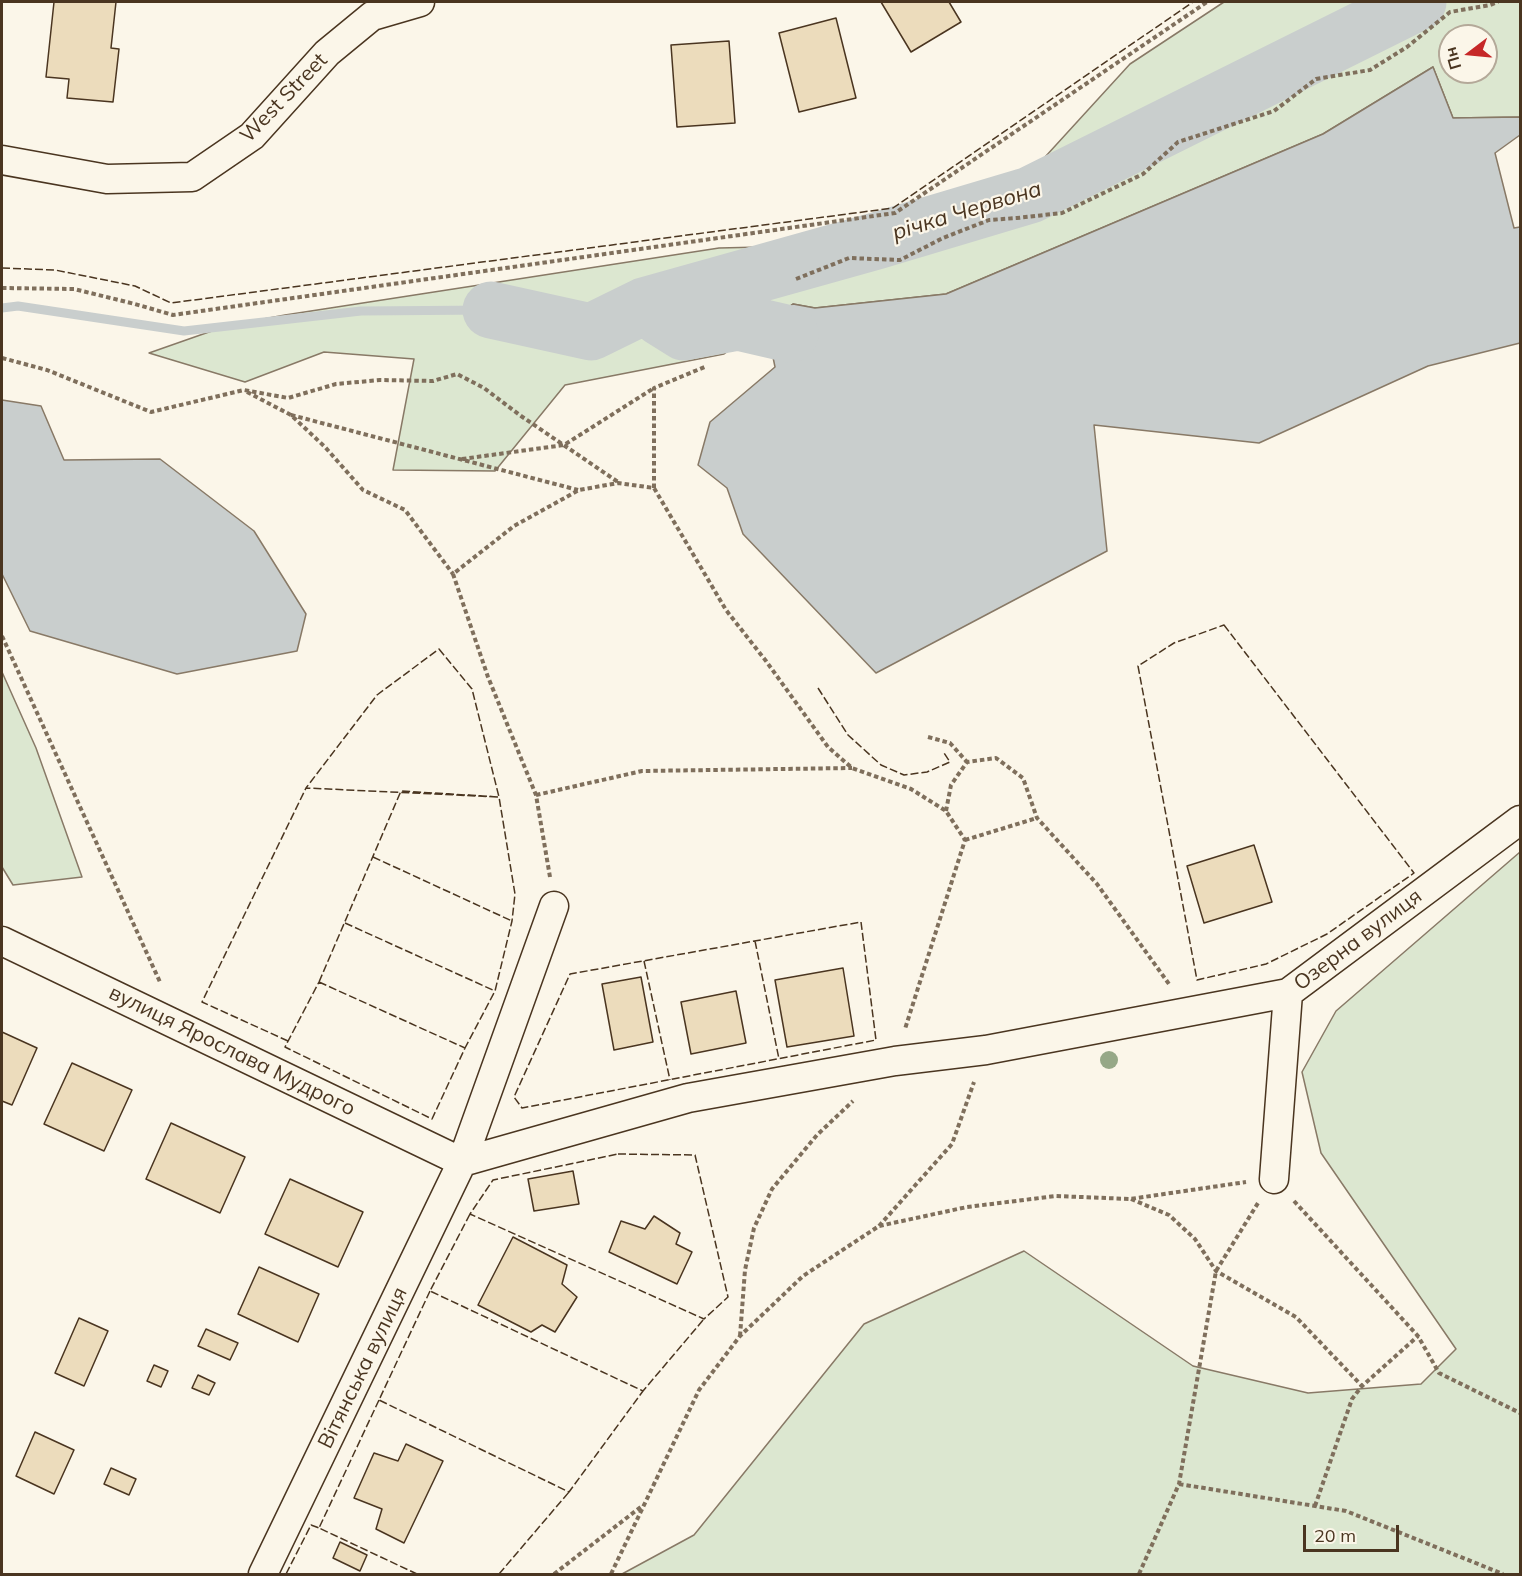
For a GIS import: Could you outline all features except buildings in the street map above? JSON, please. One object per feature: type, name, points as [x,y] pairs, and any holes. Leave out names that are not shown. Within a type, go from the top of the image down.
[{"type":"street","name":"West Street","points":[[2,160],[107,179],[192,177],[252,136],[327,53],[372,16],[420,2]]},
{"type":"street","name":"Озерна вулиця","points":[[1274,1179],[1288,993],[1521,820]]},
{"type":"street","name":"Вітянська вулиця","points":[[263,1575],[462,1162],[554,906]]},
{"type":"street","name":"вулиця Ярослава Мудрого","points":[[2,941],[462,1162]]},
{"type":"street","points":[[462,1162],[688,1098],[895,1061],[986,1050],[1288,993]]},
{"type":"path","points":[[2,288],[74,289],[173,315],[895,213],[1206,2]]},
{"type":"path","points":[[796,279],[849,258],[900,261],[943,238],[989,220],[1062,213],[1143,174],[1178,142],[1274,111],[1316,79],[1370,70],[1407,47],[1450,12],[1498,2]]},
{"type":"path","points":[[2,358],[47,370],[151,412],[244,390],[288,398],[336,384],[380,380],[433,381],[457,374],[484,388],[618,483]]},
{"type":"path","points":[[460,459],[564,446],[654,388],[707,366]]},
{"type":"path","points":[[654,388],[654,488],[726,610],[828,747],[852,768]]},
{"type":"path","points":[[244,390],[291,415],[579,490]]},
{"type":"path","points":[[291,415],[326,447],[363,490],[405,510],[453,574],[488,677],[536,795],[554,906]]},
{"type":"path","points":[[453,574],[514,526],[579,490],[618,483],[654,488]]},
{"type":"path","points":[[2,636],[160,982]]},
{"type":"path","points":[[928,737],[950,743],[967,762]]},
{"type":"path","points":[[946,810],[951,785],[967,762],[996,758],[1023,778],[1037,818],[1097,884],[1189,1012]]},
{"type":"path","points":[[536,795],[642,771],[852,768],[911,789],[946,810],[965,840],[895,1061]]},
{"type":"path","points":[[965,840],[1037,818]]},
{"type":"path","points":[[611,1575],[699,1390],[740,1336],[803,1276],[879,1226],[952,1144],[986,1050]]},
{"type":"path","points":[[740,1336],[746,1270],[754,1228],[772,1189],[817,1135],[860,1094]]},
{"type":"path","points":[[879,1226],[967,1207],[1056,1196],[1130,1199],[1274,1179]]},
{"type":"path","points":[[1139,1575],[1179,1484],[1216,1271],[1274,1179]]},
{"type":"path","points":[[1274,1179],[1418,1336],[1439,1372],[1521,1413]]},
{"type":"path","points":[[1130,1199],[1169,1215],[1195,1239],[1216,1271],[1296,1317],[1362,1386]]},
{"type":"path","points":[[1315,1506],[1352,1399],[1362,1386],[1418,1336]]},
{"type":"path","points":[[1179,1484],[1346,1511],[1503,1575]]},
{"type":"path","points":[[554,1575],[643,1506]]},
{"type":"green space","points":[[1224,2],[1520,2],[1520,117],[1453,118],[1440,84],[1498,84],[1498,24],[1438,24],[1438,80],[1433,67],[1323,134],[946,294],[815,308],[793,304],[724,354],[565,385],[495,471],[393,470],[414,359],[324,352],[245,382],[149,353],[226,326],[285,315],[719,248],[891,244],[1024,180],[1130,64]]},
{"type":"green space","points":[[2,672],[36,748],[82,877],[13,885],[2,867]]},
{"type":"green space","points":[[1520,852],[1520,1574],[622,1574],[694,1535],[864,1324],[1024,1251],[1193,1366],[1308,1393],[1421,1384],[1456,1349],[1321,1153],[1302,1072],[1336,1011]]},
{"type":"shaded area","points":[[1433,67],[1453,118],[1520,117],[1520,135],[1495,153],[1514,228],[1520,227],[1520,343],[1428,366],[1259,443],[1094,425],[1107,551],[876,673],[743,534],[727,488],[698,465],[710,422],[775,367],[766,323],[793,304],[815,308],[946,294],[1323,134]]},
{"type":"shaded area","points":[[2,400],[41,406],[64,460],[160,459],[254,531],[306,614],[297,651],[177,674],[30,631],[2,574]]},
{"type":"waterway","name":"річка Червона","points":[[491,310],[591,332],[644,306],[1030,195],[1418,2]]},
{"type":"waterway","points":[[2,308],[18,306],[184,331],[361,311],[491,310]]},
{"type":"waterway","points":[[660,317],[684,332],[738,322],[790,334]]},
{"type":"fence","points":[[2,268],[55,270],[135,286],[171,303],[893,208],[1193,2]]},
{"type":"fence","points":[[1224,625],[1414,873],[1327,934],[1266,964],[1197,980],[1138,666],[1174,643],[1224,625]]},
{"type":"fence","points":[[439,649],[472,689],[499,797],[306,788],[377,695],[439,649]]},
{"type":"fence","points":[[818,688],[848,735],[881,765],[904,775],[927,772],[950,762],[944,753]]},
{"type":"fence","points":[[288,1041],[202,1002],[306,788]]},
{"type":"fence","points":[[319,982],[401,791],[499,797],[515,894],[512,921],[495,991],[465,1048]]},
{"type":"fence","points":[[373,857],[512,921]]},
{"type":"fence","points":[[861,922],[876,1040],[522,1108],[514,1097],[570,974],[861,922]]},
{"type":"fence","points":[[345,923],[495,991]]},
{"type":"fence","points":[[755,941],[779,1059]]},
{"type":"fence","points":[[644,961],[670,1080]]},
{"type":"fence","points":[[319,982],[465,1048],[432,1119],[285,1047],[319,982]]},
{"type":"fence","points":[[618,1154],[695,1155],[728,1297],[704,1319],[470,1214],[493,1180],[618,1154]]},
{"type":"fence","points":[[470,1214],[430,1291],[643,1391],[704,1319]]},
{"type":"fence","points":[[430,1291],[379,1400],[569,1492],[643,1391]]},
{"type":"fence","points":[[379,1400],[319,1528],[417,1574]]},
{"type":"fence","points":[[499,1574],[569,1492]]},
{"type":"fence","points":[[286,1574],[311,1525],[319,1528]]}]
